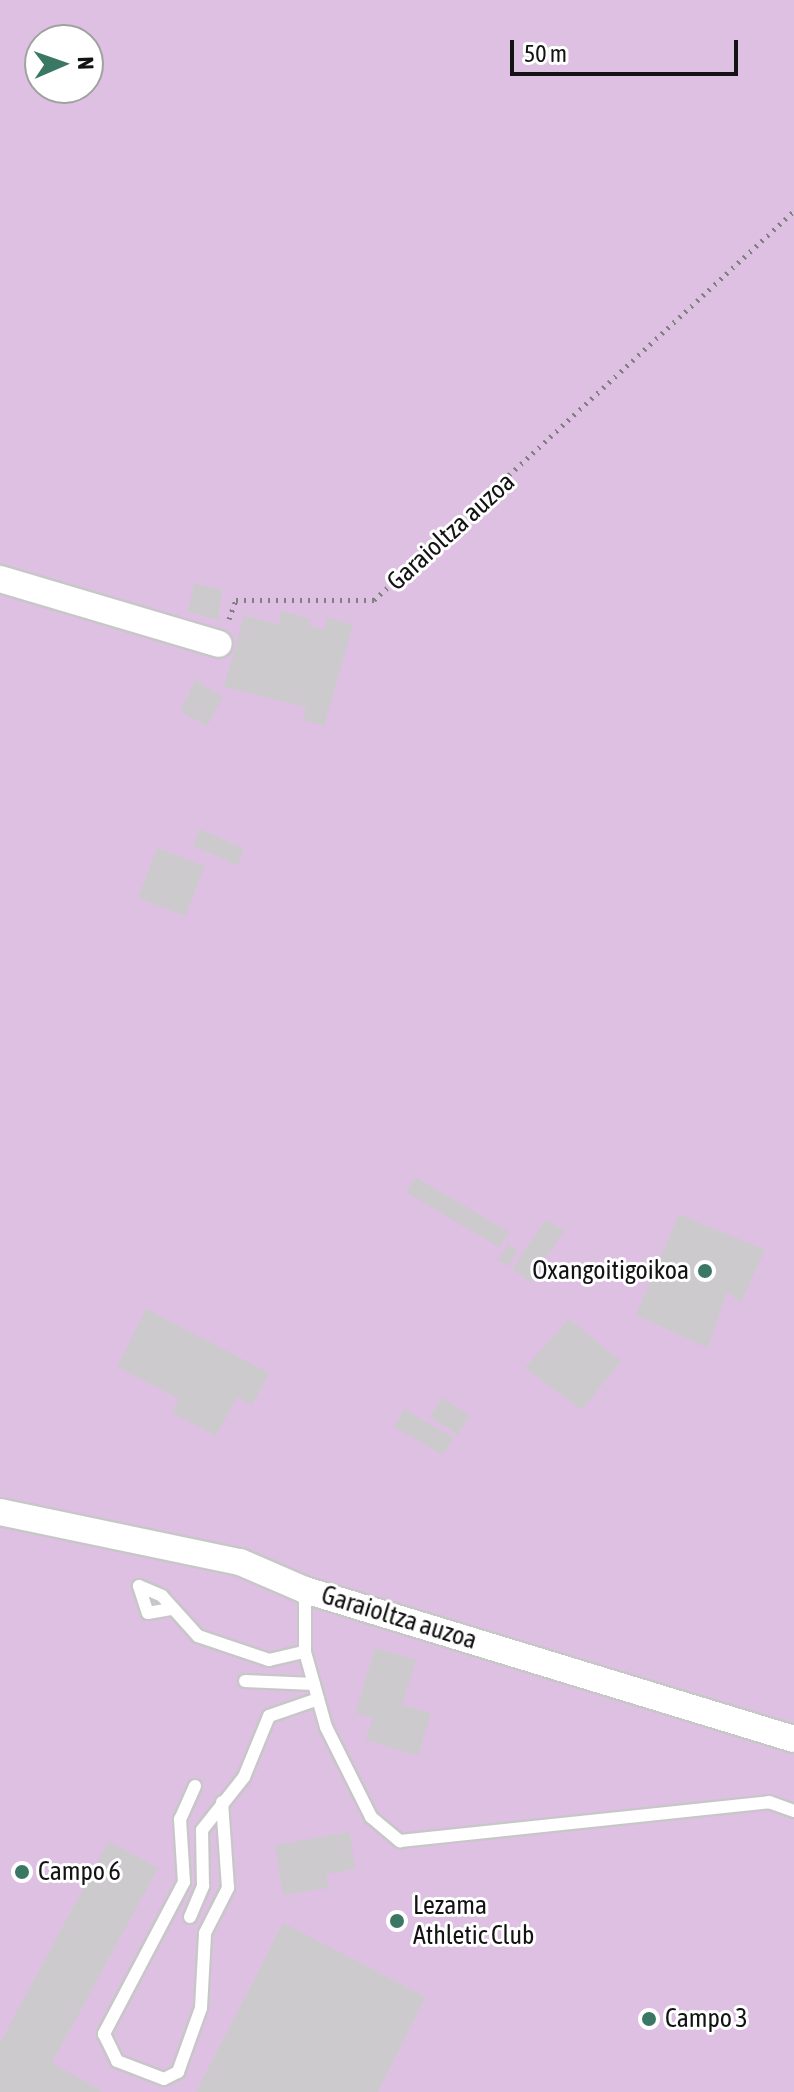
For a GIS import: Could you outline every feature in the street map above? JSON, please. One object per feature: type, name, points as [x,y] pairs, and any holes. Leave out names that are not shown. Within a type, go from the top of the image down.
[{"type":"street","points":[[0,579],[219,644]]},
{"type":"street","name":"Garaioltza auzoa","points":[[0,1512],[240,1562],[305,1590],[794,1739]]},
{"type":"lane","points":[[171,1609],[148,1613],[139,1586],[162,1596],[198,1636],[233,1650],[269,1660],[305,1652]]},
{"type":"lane","points":[[305,1590],[305,1652],[326,1727],[371,1817],[400,1841],[769,1802],[794,1811]]},
{"type":"lane","points":[[245,1681],[314,1684]]},
{"type":"lane","points":[[190,1917],[203,1886],[202,1830],[244,1777],[269,1716],[318,1699]]},
{"type":"lane","points":[[195,1786],[180,1819],[184,1882],[104,2034],[117,2061],[164,2079],[178,2072],[201,2008],[205,1933],[228,1888],[222,1802]]},
{"type":"path","name":"Garaioltza auzoa","points":[[219,644],[236,600],[374,600],[400,582],[794,211]]},
{"type":"shaded area","points":[[0,0],[794,0],[794,2092],[0,2092]]},
{"type":"building","points":[[194,583],[222,590],[218,620],[188,612]]},
{"type":"building","points":[[282,611],[310,619],[308,625],[324,630],[328,617],[353,625],[324,726],[303,720],[306,707],[224,687],[244,615],[278,625]]},
{"type":"building","points":[[195,680],[223,697],[207,726],[180,711]]},
{"type":"building","points":[[200,829],[244,849],[237,865],[193,846]]},
{"type":"building","points":[[157,848],[205,866],[185,916],[138,898]]},
{"type":"building","points":[[415,1177],[509,1232],[500,1248],[406,1192]]},
{"type":"building","name":"Oxangoitigoikoa","points":[[679,1214],[765,1250],[741,1302],[727,1292],[708,1348],[636,1315]]},
{"type":"building","points":[[546,1219],[564,1231],[530,1282],[512,1269]]},
{"type":"building","points":[[508,1244],[518,1251],[508,1266],[498,1260]]},
{"type":"building","points":[[146,1309],[269,1373],[252,1405],[237,1397],[216,1436],[172,1413],[179,1399],[117,1367]]},
{"type":"building","points":[[569,1319],[621,1361],[582,1410],[525,1368]]},
{"type":"building","points":[[442,1398],[470,1415],[458,1435],[430,1417]]},
{"type":"building","points":[[404,1409],[454,1438],[443,1455],[394,1427]]},
{"type":"building","points":[[375,1648],[416,1660],[402,1705],[431,1713],[418,1756],[366,1740],[373,1718],[355,1713]]},
{"type":"building","points":[[350,1832],[355,1869],[326,1874],[329,1888],[283,1895],[275,1845]]},
{"type":"building","points":[[109,1841],[158,1868],[52,2063],[104,2092],[0,2092],[0,2043]]},
{"type":"building","points":[[283,1923],[426,1997],[378,2092],[196,2092]]},
{"type":"place","name":"Oxangoitigoikoa","points":[[705,1271]]},
{"type":"place","name":"Campo 6","points":[[22,1872]]},
{"type":"place","name":"Lezama Athletic Club","points":[[397,1921]]},
{"type":"place","name":"Campo 3","points":[[649,2019]]}]
